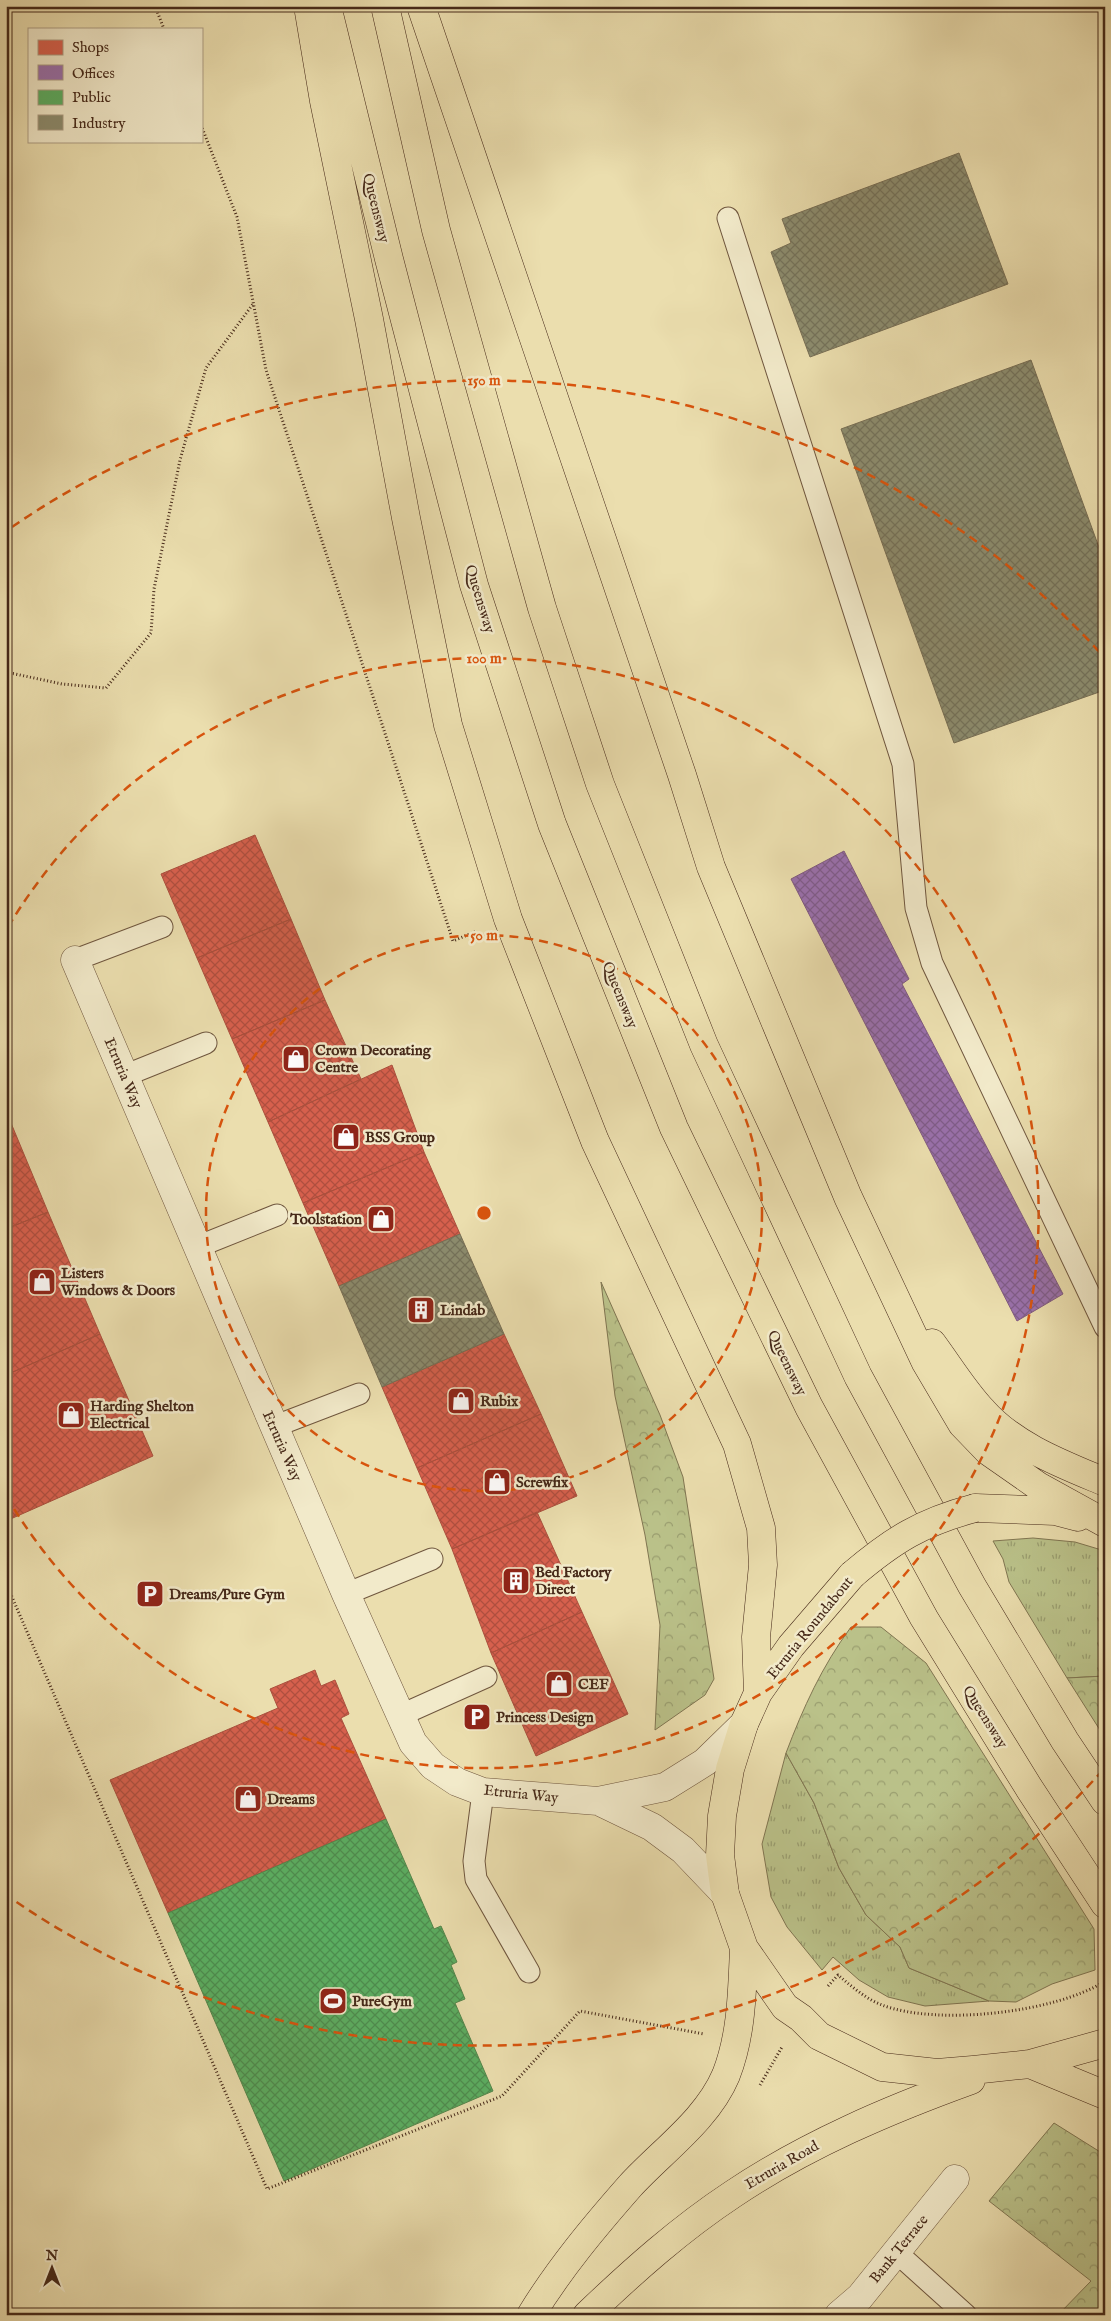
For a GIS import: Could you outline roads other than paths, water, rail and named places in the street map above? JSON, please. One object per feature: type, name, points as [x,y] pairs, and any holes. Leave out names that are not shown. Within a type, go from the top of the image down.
[{"type":"highway","points":[[308,6],[324,101],[369,319],[406,518],[448,725],[508,919],[595,1141],[737,1444],[760,1528],[763,1565],[756,1636],[758,1693]]},
{"type":"highway","name":"Queensway","points":[[328,6],[389,259],[474,585],[552,824],[670,1118],[809,1407],[924,1618],[1029,1788],[1105,1904]]},
{"type":"highway","points":[[385,6],[436,230],[542,608],[600,784],[704,1045],[858,1376],[972,1586],[1065,1741],[1105,1801]]},
{"type":"highway","points":[[420,6],[682,775],[711,867],[848,1197],[887,1279],[973,1418],[988,1451],[1038,1486],[1105,1523]]},
{"type":"highway","points":[[973,1418],[1006,1433],[1030,1448],[1105,1482]]},
{"type":"highway","name":"Etruria Roundabout","points":[[1105,1523],[1055,1511],[975,1508],[942,1517],[912,1531],[880,1551],[852,1575],[792,1646],[758,1693],[744,1724],[730,1769],[722,1816],[720,1855],[725,1894],[744,1948],[785,2007],[801,2018],[819,2036],[882,2066],[937,2073],[1019,2065],[1105,2043]]},
{"type":"highway","points":[[531,2315],[553,2279],[631,2186],[714,2098],[726,2074],[736,2042],[741,2012],[744,1948]]},
{"type":"highway","points":[[1019,2065],[1105,2095]]},
{"type":"highway","name":"Etruria Road","points":[[587,2315],[650,2256],[732,2194],[826,2139],[930,2095],[1019,2065]]},
{"type":"street","name":"Etruria Way","points":[[75,960],[273,1426],[399,1716],[413,1743],[434,1766],[457,1782],[483,1792],[598,1802],[665,1787],[705,1762],[744,1724]]},
{"type":"street","name":"Etruria Way","points":[[598,1802],[660,1833],[683,1850],[725,1894]]},
{"type":"street","name":"Bank Terrace","points":[[839,2315],[860,2297],[955,2179]]},
{"type":"lane","points":[[728,218],[903,764],[916,908],[932,963],[1105,1327]]},
{"type":"lane","points":[[75,960],[162,927]]},
{"type":"lane","points":[[124,1076],[206,1044]]},
{"type":"lane","points":[[197,1247],[277,1215]]},
{"type":"lane","points":[[273,1426],[359,1394]]},
{"type":"lane","points":[[346,1594],[432,1559]]},
{"type":"lane","points":[[399,1716],[486,1677]]},
{"type":"lane","points":[[483,1792],[474,1861],[476,1879],[529,1972]]},
{"type":"lane","points":[[896,2252],[966,2315]]},
{"type":"place","name":"Crown Decorating Centre","points":[[296,1059]]},
{"type":"place","name":"BSS Group","points":[[346,1137]]},
{"type":"place","name":"Toolstation","points":[[381,1219]]},
{"type":"place","name":"Listers Windows & Doors","points":[[42,1282]]},
{"type":"place","name":"Lindab","points":[[421,1310]]},
{"type":"place","name":"Rubix","points":[[461,1401]]},
{"type":"place","name":"Harding Shelton Electrical","points":[[71,1415]]},
{"type":"place","name":"Screwfix","points":[[497,1482]]},
{"type":"place","name":"Bed Factory Direct","points":[[516,1581]]},
{"type":"place","name":"Dreams/Pure Gym","points":[[150,1594]]},
{"type":"place","name":"CEF","points":[[559,1684]]},
{"type":"place","name":"Princess Design","points":[[477,1717]]},
{"type":"place","name":"Dreams","points":[[248,1799]]},
{"type":"place","name":"PureGym","points":[[333,2001]]}]
